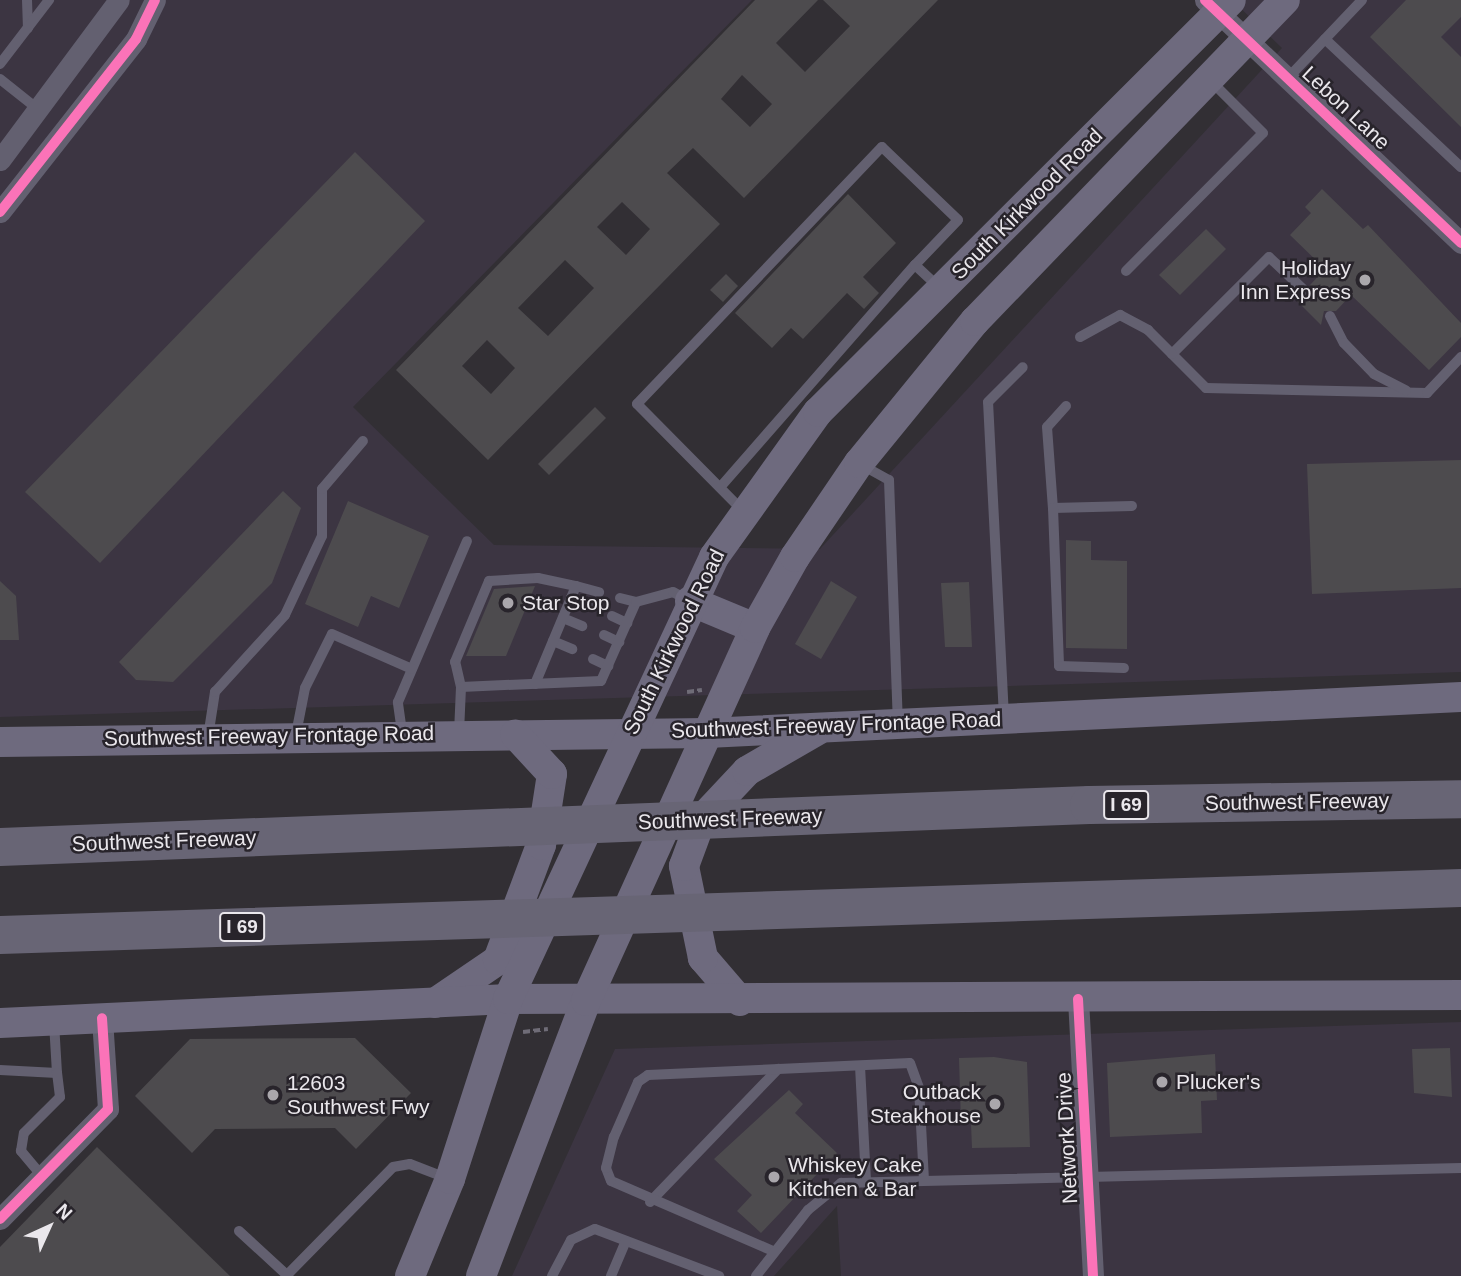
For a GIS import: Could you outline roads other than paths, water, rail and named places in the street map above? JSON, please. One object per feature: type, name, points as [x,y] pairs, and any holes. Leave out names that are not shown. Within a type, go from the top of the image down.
[{"type":"highway","name":"Southwest Freeway","points":[[0,847],[792,817],[1461,799]]},
{"type":"highway","points":[[0,835],[110,843]]},
{"type":"highway","name":"I 69","points":[[0,935],[1461,888]]},
{"type":"main road","name":"South Kirkwood Road","points":[[481,1276],[586,1001],[755,628],[859,463],[975,321],[1285,0]]},
{"type":"main road","name":"South Kirkwood Road","points":[[410,1276],[423,1262],[508,999],[690,601],[744,512],[818,412],[942,289],[1218,4]]},
{"type":"main road","points":[[690,601],[755,628]]},
{"type":"main road","name":"Southwest Freeway Frontage Road","points":[[0,742],[296,734],[515,734],[631,729],[707,733],[1461,697]]},
{"type":"main road","points":[[740,1001],[703,958],[684,866],[701,820],[747,771],[821,728]]},
{"type":"main road","points":[[432,1006],[498,960],[541,845],[552,774],[515,734]]},
{"type":"main road","points":[[0,1023],[432,1006],[508,999],[740,1001],[1461,995]]},
{"type":"street","points":[[0,160],[40,110],[119,0]]},
{"type":"street","points":[[0,212],[136,39],[155,0]]},
{"type":"street","name":"Lebon Lane","points":[[1218,4],[1246,40],[1461,243]]},
{"type":"street","points":[[40,110],[65,131]]},
{"type":"street","name":"Network Drive","points":[[1078,999],[1093,1276]]},
{"type":"street","points":[[0,1219],[108,1109],[102,1018]]},
{"type":"lane","points":[[27,0],[28,28]]},
{"type":"lane","points":[[0,64],[49,0]]},
{"type":"lane","points":[[1287,79],[1362,0]]},
{"type":"lane","points":[[1325,39],[1461,167]]},
{"type":"lane","points":[[0,79],[40,110]]},
{"type":"lane","points":[[1126,271],[1264,133],[1209,79]]},
{"type":"lane","points":[[723,484],[915,265],[958,220],[882,147],[638,404],[723,484],[744,512]]},
{"type":"lane","points":[[1172,354],[1269,257],[1304,290]]},
{"type":"lane","points":[[915,265],[942,289]]},
{"type":"lane","points":[[1080,337],[1120,315],[1148,330],[1206,388],[1427,393],[1461,357]]},
{"type":"lane","points":[[1330,316],[1344,343],[1374,374],[1411,393]]},
{"type":"lane","points":[[1004,719],[989,402],[1023,367]]},
{"type":"lane","points":[[1066,406],[1047,427],[1059,666],[1124,668]]},
{"type":"lane","points":[[208,737],[215,692],[285,615],[322,536],[322,489],[363,441]]},
{"type":"lane","points":[[859,463],[889,480],[898,724]]},
{"type":"lane","points":[[1053,508],[1132,506]]},
{"type":"lane","points":[[401,733],[398,702],[467,541]]},
{"type":"lane","points":[[458,733],[461,687],[455,662],[489,581],[538,578],[599,592]]},
{"type":"lane","points":[[535,684],[576,586]]},
{"type":"lane","points":[[620,598],[636,602],[673,592],[690,601]]},
{"type":"lane","points":[[571,598],[592,607]]},
{"type":"lane","points":[[461,687],[601,681],[636,602]]},
{"type":"lane","points":[[612,616],[627,623]]},
{"type":"lane","points":[[563,618],[582,626]]},
{"type":"lane","points":[[296,734],[305,688],[332,634],[412,669]]},
{"type":"lane","points":[[604,635],[619,642]]},
{"type":"lane","points":[[553,641],[572,649]]},
{"type":"lane","points":[[593,659],[608,666]]},
{"type":"lane","points":[[43,1176],[21,1151],[24,1133],[60,1097],[54,1020]]},
{"type":"lane","points":[[773,1251],[650,1202],[611,1181],[606,1168],[638,1082],[648,1075],[911,1063],[916,1070],[924,1180]]},
{"type":"lane","points":[[860,1066],[866,1182]]},
{"type":"lane","points":[[650,1202],[778,1069]]},
{"type":"lane","points":[[0,1070],[57,1073]]},
{"type":"lane","points":[[239,1230],[288,1276],[393,1167],[410,1164],[450,1179]]},
{"type":"lane","points":[[755,1276],[773,1251],[841,1183],[1089,1174],[1461,1168]]},
{"type":"lane","points":[[552,1276],[583,1232],[595,1229],[716,1276]]},
{"type":"lane","points":[[611,1276],[625,1241]]},
{"type":"place","name":"Holiday Inn Express","points":[[1365,280]]},
{"type":"place","name":"Star Stop","points":[[508,603]]},
{"type":"place","name":"Plucker's","points":[[1162,1082]]},
{"type":"place","name":"12603 Southwest Fwy","points":[[273,1095]]},
{"type":"place","name":"Outback Steakhouse","points":[[995,1104]]},
{"type":"place","name":"Whiskey Cake Kitchen & Bar","points":[[774,1177]]}]
